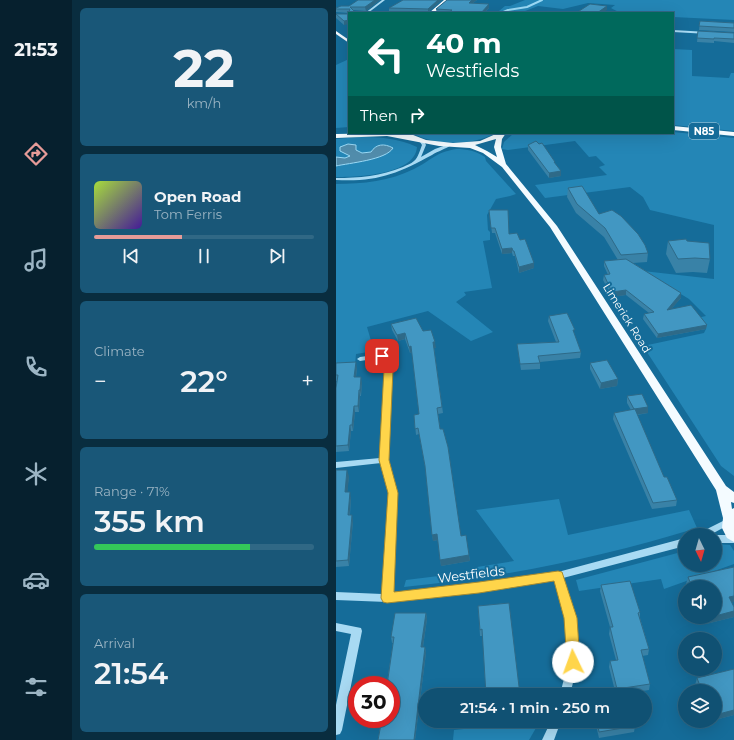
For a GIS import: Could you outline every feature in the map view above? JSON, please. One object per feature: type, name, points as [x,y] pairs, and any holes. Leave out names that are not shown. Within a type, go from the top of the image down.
[{"type":"main road","points":[[432,12],[447,0]]},
{"type":"main road","points":[[336,32],[348,41]]},
{"type":"main road","name":"N85","points":[[674,128],[734,134]]},
{"type":"main road","points":[[336,131],[348,130]]},
{"type":"main road","points":[[336,136],[387,134],[422,142],[471,146],[485,152],[504,166]]},
{"type":"main road","points":[[405,134],[412,139]]},
{"type":"main road","points":[[458,145],[477,142],[502,134]]},
{"type":"main road","points":[[502,134],[497,142],[496,148],[504,166]]},
{"type":"main road","name":"Limerick Road","points":[[504,166],[553,226],[722,489],[730,518],[727,528],[734,538]]},
{"type":"main road","name":"Limerick Road","points":[[722,489],[734,498]]},
{"type":"street","points":[[367,12],[384,0]]},
{"type":"street","points":[[674,31],[711,33]]},
{"type":"street","points":[[415,162],[421,154],[424,145],[422,142]]},
{"type":"street","points":[[336,180],[353,180],[377,177],[402,169],[449,145]]},
{"type":"street","points":[[360,359],[382,356],[389,369],[384,460],[393,493],[387,598]]},
{"type":"street","points":[[336,465],[384,460]]},
{"type":"street","points":[[714,528],[730,518]]},
{"type":"street","points":[[722,539],[734,538]]},
{"type":"street","name":"Westfields","points":[[336,596],[387,598],[479,588],[558,576],[678,544]]},
{"type":"street","points":[[558,576],[571,618],[573,662],[567,688]]},
{"type":"street","points":[[336,730],[357,631],[337,627]]},
{"type":"street","points":[[548,740],[553,728]]},
{"type":"shaded area","points":[[525,0],[734,0],[734,20],[674,17],[674,12],[620,12],[611,8],[615,5],[588,3],[563,9],[538,6],[523,12],[496,12],[505,6],[510,6]]},
{"type":"shaded area","points":[[674,49],[692,50],[692,76],[729,78],[731,73],[734,73],[734,131],[674,125]]},
{"type":"shaded area","points":[[348,59],[348,127],[336,128],[336,65]]},
{"type":"shaded area","points":[[674,132],[734,138],[734,476],[721,466],[643,346],[704,333],[706,329],[697,318],[706,316],[689,299],[643,271],[714,279],[714,225],[650,210],[643,197],[630,187],[545,198],[535,185],[607,175],[599,167],[605,165],[596,156],[589,157],[575,141],[508,150],[502,149],[504,142],[513,134],[674,134]]},
{"type":"shaded area","points":[[414,134],[494,134],[476,140],[454,143],[421,137]]},
{"type":"shaded area","points":[[359,137],[389,139],[417,147],[414,156],[406,164],[396,169],[370,175],[336,177],[336,139]]},
{"type":"shaded area","points":[[348,144],[356,145],[356,150],[362,153],[371,152],[375,147],[380,145],[386,145],[393,148],[389,152],[375,158],[336,166],[336,157],[345,158],[350,156],[340,151],[340,147]]},
{"type":"shaded area","points":[[456,149],[464,149],[478,153],[485,157],[486,161],[516,194],[496,199],[487,215],[490,240],[483,241],[492,288],[464,292],[466,295],[456,302],[493,332],[471,341],[428,311],[367,327],[374,351],[356,354],[355,365],[336,367],[336,184],[386,179],[405,173],[438,155]]},
{"type":"shaded area","points":[[559,499],[568,535],[689,510],[697,528],[678,528],[678,534],[661,539],[552,565],[479,578],[404,587],[406,580],[471,572],[471,568],[514,561],[476,510]]},
{"type":"shaded area","points":[[722,544],[730,545],[734,551],[734,564],[722,568]]},
{"type":"shaded area","points":[[678,553],[678,572],[712,572],[689,580],[678,580],[678,584],[664,589],[661,579],[579,591],[576,580]]},
{"type":"shaded area","points":[[473,728],[536,728],[529,740],[453,740],[454,730]]},
{"type":"building","points":[[358,0],[375,0],[365,7],[350,7],[355,12],[349,12],[350,9],[336,9],[341,6],[349,6]]},
{"type":"building","points":[[403,0],[438,0],[428,9],[389,8]]},
{"type":"building","points":[[447,0],[472,0],[469,3],[489,4],[482,12],[449,12],[452,10],[436,9]]},
{"type":"building","points":[[590,4],[607,6],[598,12],[578,12]]},
{"type":"building","points":[[336,14],[348,14],[348,20],[344,21]]},
{"type":"building","points":[[700,21],[734,23],[734,28],[699,26]]},
{"type":"building","points":[[698,31],[734,33],[734,39],[697,38]]},
{"type":"building","points":[[536,141],[539,144],[542,143],[561,171],[549,173],[528,145]]},
{"type":"building","points":[[582,186],[599,214],[612,210],[621,216],[638,234],[648,253],[621,255],[605,228],[577,204],[568,188]]},
{"type":"building","points":[[489,210],[508,210],[509,234],[517,233],[520,240],[525,239],[534,263],[519,267],[512,248],[502,249],[495,228],[491,228]]},
{"type":"building","points":[[686,239],[687,241],[709,243],[710,259],[678,259],[668,241]]},
{"type":"building","points":[[626,259],[681,293],[667,310],[691,305],[707,325],[658,334],[644,314],[654,312],[626,290],[612,292],[604,275],[610,274],[604,261]]},
{"type":"building","points":[[567,313],[575,330],[573,330],[581,352],[538,356],[540,363],[520,364],[517,344],[559,342],[549,316]]},
{"type":"building","points":[[416,318],[423,331],[431,330],[435,342],[433,342],[442,407],[437,408],[440,429],[443,429],[448,447],[461,536],[466,535],[469,555],[440,560],[437,534],[432,535],[425,466],[418,428],[415,429],[414,415],[419,414],[411,346],[409,347],[405,333],[397,335],[391,324]]},
{"type":"building","points":[[607,360],[618,379],[601,383],[590,363]]},
{"type":"building","points":[[356,362],[354,377],[361,377],[358,406],[354,406],[348,445],[336,446],[336,388],[338,375],[336,375],[336,363]]},
{"type":"building","points":[[642,394],[648,407],[634,409],[627,396]]},
{"type":"building","points":[[635,409],[664,477],[667,477],[677,500],[653,503],[614,413]]},
{"type":"building","points":[[336,470],[347,470],[345,492],[350,492],[348,515],[352,515],[348,560],[336,561]]},
{"type":"building","points":[[734,567],[734,596],[729,597],[734,607],[734,611],[722,614],[722,580],[689,580],[688,577],[711,572],[722,572],[722,570]]},
{"type":"building","points":[[630,581],[640,612],[638,613],[649,649],[641,650],[650,684],[617,688],[610,661],[618,660],[610,627],[613,627],[601,585]]},
{"type":"building","points":[[509,603],[519,688],[486,688],[482,629],[480,630],[478,606]]},
{"type":"building","points":[[395,613],[426,613],[421,647],[425,647],[420,688],[418,688],[418,706],[414,740],[378,740],[380,728],[400,728],[400,676],[388,676],[394,637],[391,637]]},
{"type":"building","points":[[734,669],[734,710],[722,713],[722,684],[699,684],[697,678],[705,676],[722,676],[722,672]]},
{"type":"building","points":[[598,728],[623,728],[599,732]]},
{"type":"waterway","points":[[503,12],[527,7],[542,0]]},
{"type":"route","points":[[382,356],[389,369],[384,460],[393,493],[387,598],[479,588],[558,576],[571,618],[573,662]]}]
